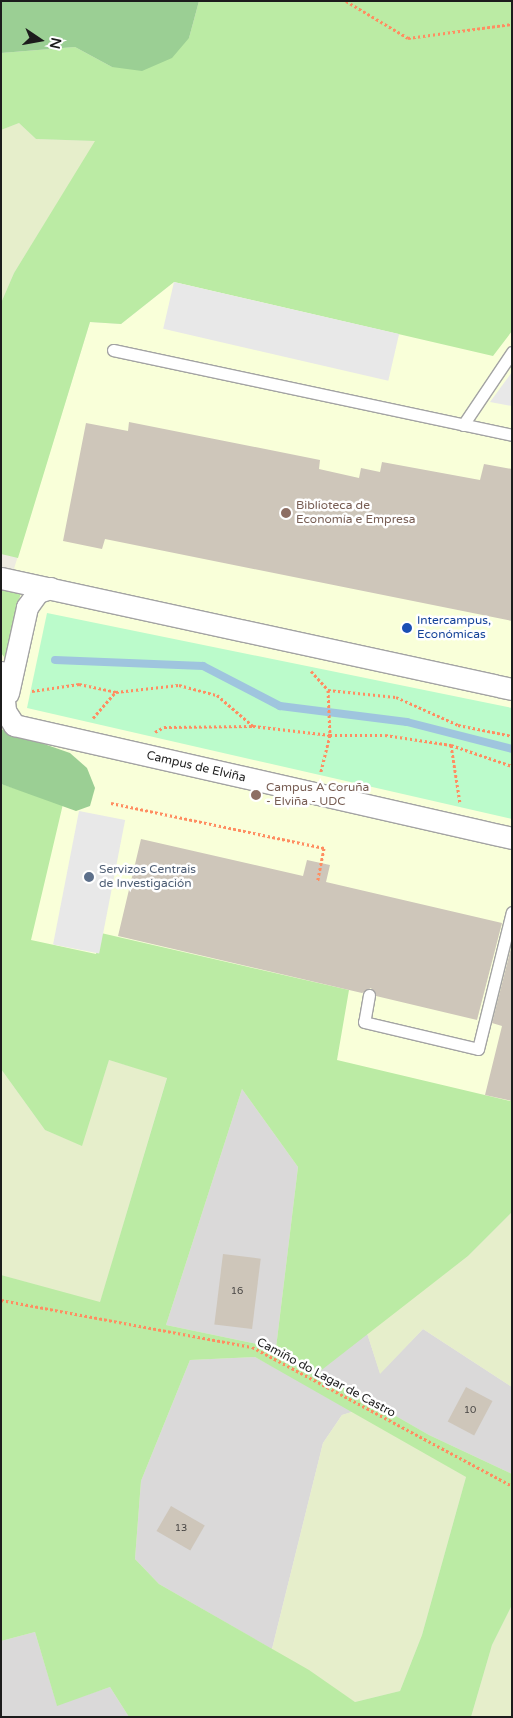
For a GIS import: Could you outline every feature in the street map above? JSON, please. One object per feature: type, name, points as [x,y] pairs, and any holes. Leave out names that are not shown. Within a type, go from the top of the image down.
[{"type":"street","points":[[1,578],[512,689]]},
{"type":"street","name":"Campus de Elviña","points":[[50,588],[38,592],[27,607],[5,681],[5,711],[14,725],[512,838]]},
{"type":"lane","points":[[113,350],[512,434]]},
{"type":"lane","points":[[463,425],[512,352]]},
{"type":"lane","points":[[499,370],[512,373]]},
{"type":"lane","points":[[369,995],[364,1022],[478,1049],[512,912]]},
{"type":"path","points":[[346,1],[408,38],[512,24]]},
{"type":"path","points":[[5,681],[30,692],[79,684],[116,692],[180,685],[217,695],[254,726]]},
{"type":"path","points":[[328,690],[396,697],[458,725],[512,736]]},
{"type":"path","points":[[76,739],[116,692]]},
{"type":"path","points":[[315,794],[330,735],[328,698]]},
{"type":"path","points":[[124,750],[164,727],[254,726],[330,735],[385,735],[451,745],[512,766]]},
{"type":"path","points":[[451,745],[466,828]]},
{"type":"path","points":[[111,804],[324,848],[318,880]]},
{"type":"path","name":"Camiño do Lagar de Castro","points":[[1,1300],[252,1347],[512,1486]]},
{"type":"shaded area","points":[[19,123],[36,139],[96,141],[14,273],[1,303],[1,130]]},
{"type":"shaded area","name":"Campus A Coruña - Elviña - UDC","points":[[512,273],[512,1163],[1,979],[1,611],[90,322],[121,324],[174,282]]},
{"type":"shaded area","points":[[174,282],[399,334],[388,381],[163,329]]},
{"type":"shaded area","points":[[512,372],[512,406],[490,402]]},
{"type":"shaded area","name":"Servizos Centrais de Investigación","points":[[79,811],[125,820],[99,953],[53,945]]},
{"type":"shaded area","points":[[109,1060],[167,1077],[100,1303],[1,1275],[1,1069],[45,1130],[81,1145]]},
{"type":"shaded area","points":[[242,1089],[298,1167],[276,1348],[166,1325]]},
{"type":"shaded area","points":[[512,1212],[512,1387],[423,1329],[380,1374],[367,1333],[468,1256]]},
{"type":"shaded area","points":[[423,1329],[512,1387],[512,1474],[429,1435],[318,1372],[367,1333],[380,1373]]},
{"type":"shaded area","points":[[255,1357],[355,1411],[342,1415],[323,1443],[272,1649],[159,1584],[135,1559],[141,1481],[190,1360]]},
{"type":"shaded area","points":[[355,1411],[466,1477],[422,1635],[400,1691],[355,1702],[272,1649],[323,1443],[342,1415]]},
{"type":"shaded area","points":[[512,1605],[512,1717],[471,1717],[492,1645]]},
{"type":"shaded area","points":[[35,1632],[57,1705],[110,1687],[129,1717],[1,1717],[1,1641]]},
{"type":"green space","points":[[1,1],[199,1],[189,38],[172,58],[142,71],[112,67],[75,47],[1,53]]},
{"type":"green space","points":[[199,1],[512,1],[512,331],[493,356],[174,282],[121,324],[90,322],[18,558],[1,554],[1,303],[14,273],[95,141],[36,139],[19,123],[1,130],[1,53],[75,47],[112,67],[189,38]]},
{"type":"green space","points":[[1,584],[22,588],[5,658],[1,653]]},
{"type":"green space","points":[[47,613],[512,708],[512,819],[27,708]]},
{"type":"green space","points":[[1,729],[70,753],[87,768],[95,788],[90,806],[76,811],[1,784]]},
{"type":"green space","points":[[1,784],[63,804],[31,940],[96,954],[101,933],[349,990],[337,1060],[510,1101],[512,1097],[512,1212],[468,1256],[319,1372],[429,1435],[512,1474],[512,1605],[492,1645],[471,1717],[129,1717],[110,1687],[57,1706],[35,1632],[1,1641],[1,1275],[100,1302],[167,1078],[109,1060],[82,1146],[45,1130],[1,1069]],"holes":[[[242,1089],[298,1167],[276,1348],[166,1325]],[[255,1357],[466,1477],[422,1635],[400,1691],[355,1702],[309,1670],[159,1584],[135,1559],[141,1481],[190,1360]]]},
{"type":"building","points":[[129,422],[320,460],[319,469],[359,478],[361,468],[380,472],[382,462],[480,480],[484,464],[512,469],[512,621],[105,539],[102,549],[63,541],[86,423],[128,431]]},
{"type":"building","points":[[141,839],[303,876],[307,860],[330,865],[326,882],[502,923],[477,1020],[376,996],[371,988],[362,993],[118,936]]},
{"type":"building","points":[[512,944],[512,1101],[485,1095],[502,1026],[492,1023]]},
{"type":"building","points":[[223,1254],[261,1259],[252,1329],[214,1324]]},
{"type":"building","points":[[466,1387],[492,1401],[474,1436],[448,1421]]},
{"type":"building","points":[[171,1506],[205,1526],[190,1551],[156,1531]]},
{"type":"waterway","points":[[55,660],[203,666],[280,706],[407,722],[512,749]]},
{"type":"place","name":"Biblioteca de Economía e Empresa","points":[[286,513]]},
{"type":"place","name":"Intercampus, Económicas","points":[[407,628]]},
{"type":"place","name":"Campus A Coruña - Elviña - UDC","points":[[256,795]]},
{"type":"place","name":"Servizos Centrais de Investigación","points":[[89,877]]}]
